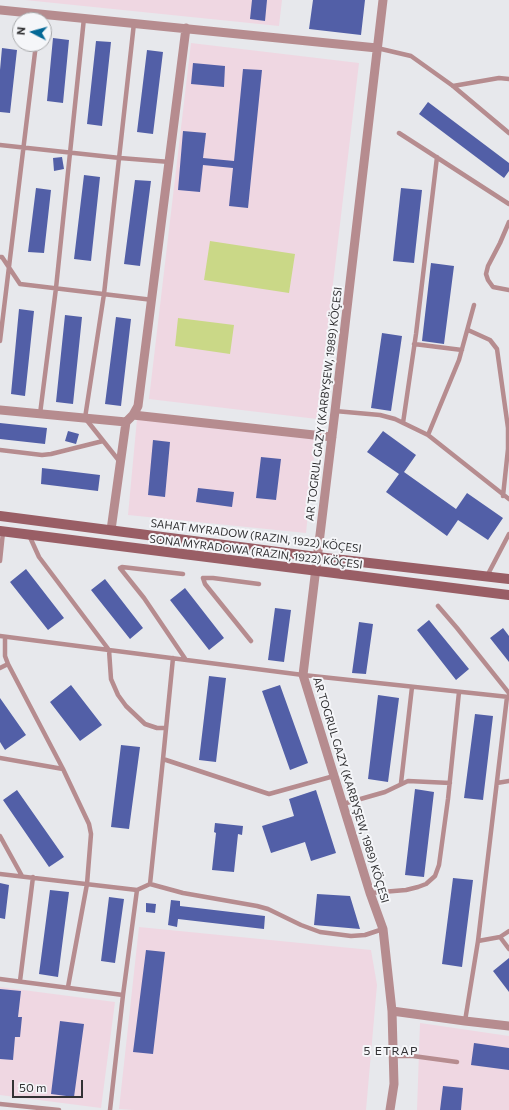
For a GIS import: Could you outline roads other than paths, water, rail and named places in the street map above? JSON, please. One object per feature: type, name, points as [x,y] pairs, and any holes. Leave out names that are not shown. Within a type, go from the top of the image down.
[{"type":"main road","name":"SAHAT MYRADOW (RAZIN, 1922) KÖÇESI","points":[[0,516],[317,557],[509,579]]},
{"type":"main road","name":"SONA MYRADOWA (RAZIN, 1922) KÖÇESI","points":[[2,532],[509,596]]},
{"type":"street","name":"AR TOGRUL GAZY (KARBYŞEW, 1989) KÖÇESI","points":[[383,0],[303,675],[370,894],[383,929],[392,1011],[394,1084],[390,1110]]},
{"type":"street","points":[[0,10],[12,12]]},
{"type":"street","points":[[52,17],[84,18],[377,48]]},
{"type":"street","points":[[111,530],[120,462],[130,418],[138,406],[153,300],[186,28]]},
{"type":"street","points":[[0,410],[85,418],[130,418],[332,437]]},
{"type":"street","points":[[392,1011],[509,1026]]},
{"type":"lane","points":[[40,414],[56,288],[84,18]]},
{"type":"lane","points":[[120,462],[85,418],[104,294],[134,23]]},
{"type":"lane","points":[[377,48],[411,56],[453,86],[509,133]]},
{"type":"lane","points":[[0,341],[35,52]]},
{"type":"lane","points":[[453,86],[499,78],[509,79]]},
{"type":"lane","points":[[399,134],[509,204]]},
{"type":"lane","points":[[0,145],[170,162]]},
{"type":"lane","points":[[403,423],[436,157]]},
{"type":"lane","points":[[509,222],[488,266],[486,274],[493,287],[509,290]]},
{"type":"lane","points":[[0,257],[2,257],[20,284],[153,300]]},
{"type":"lane","points":[[428,435],[459,360],[474,306]]},
{"type":"lane","points":[[468,330],[490,340],[498,349],[508,428],[508,449],[503,496]]},
{"type":"lane","points":[[414,344],[462,350]]},
{"type":"lane","points":[[335,412],[380,415],[403,423],[428,435],[503,496],[509,499]]},
{"type":"lane","points":[[0,450],[42,455],[103,441]]},
{"type":"lane","points":[[0,561],[2,532]]},
{"type":"lane","points":[[487,576],[509,534]]},
{"type":"lane","points":[[29,535],[39,556],[109,650],[111,679],[118,695],[126,706],[145,724],[157,728],[166,728]]},
{"type":"lane","points":[[183,574],[125,567],[120,568],[144,598],[186,660]]},
{"type":"lane","points":[[251,641],[206,584],[203,578],[259,584]]},
{"type":"lane","points":[[438,606],[457,628],[508,696],[478,941],[465,1021]]},
{"type":"lane","points":[[68,987],[87,884],[91,834],[89,824],[63,769],[8,664],[2,637],[303,675],[508,696]]},
{"type":"lane","points":[[150,884],[173,658]]},
{"type":"lane","points":[[0,668],[8,664]]},
{"type":"lane","points":[[401,783],[412,687]]},
{"type":"lane","points":[[370,894],[406,890],[418,887],[426,884],[435,876],[439,865],[450,783],[459,692]]},
{"type":"lane","points":[[0,758],[63,769]]},
{"type":"lane","points":[[163,759],[269,794],[334,776]]},
{"type":"lane","points":[[343,804],[385,792],[401,783],[408,781],[450,783]]},
{"type":"lane","points":[[497,783],[509,781]]},
{"type":"lane","points":[[0,836],[22,876]]},
{"type":"lane","points":[[0,874],[137,890],[150,884],[184,893],[258,906],[320,932],[351,936],[383,929]]},
{"type":"lane","points":[[20,981],[33,877]]},
{"type":"lane","points":[[110,1110],[137,890]]},
{"type":"lane","points":[[478,941],[500,937],[509,931]]},
{"type":"lane","points":[[500,937],[509,949]]},
{"type":"lane","points":[[0,979],[123,995]]},
{"type":"lane","points":[[393,1056],[413,1056],[457,1062]]},
{"type":"lane","points":[[0,1104],[60,1110]]},
{"type":"district","name":"5 ETRAP","points":[[391,1051]]}]
